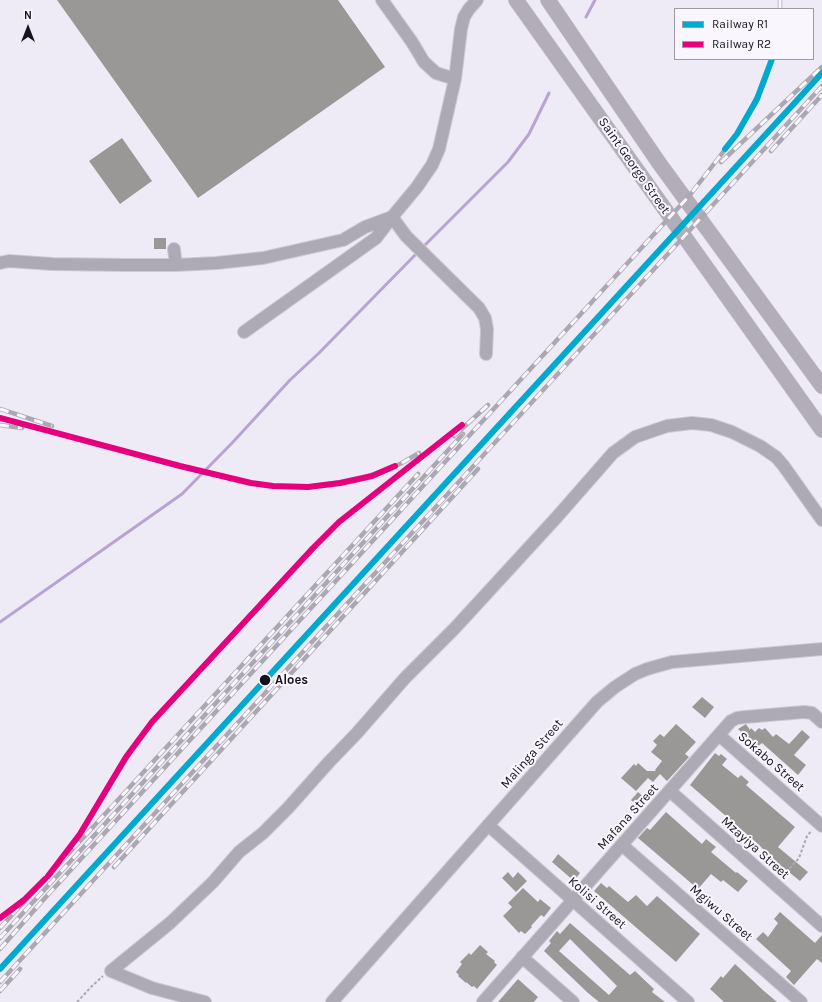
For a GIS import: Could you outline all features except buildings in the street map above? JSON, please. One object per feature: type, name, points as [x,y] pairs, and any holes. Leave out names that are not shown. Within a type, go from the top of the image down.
[{"type":"main road","name":"Saint George Street","points":[[516,0],[822,430]]},
{"type":"main road","name":"Saint George Street","points":[[548,0],[659,163],[822,386]]},
{"type":"street","points":[[382,0],[412,42],[424,62],[436,73],[455,79]]},
{"type":"street","points":[[244,332],[376,238],[417,187],[432,165],[439,149],[455,79],[461,29],[464,17],[477,0]]},
{"type":"street","points":[[392,217],[406,236],[478,308],[485,318],[487,329],[486,354]]},
{"type":"street","points":[[0,263],[9,261],[52,264],[176,265],[217,263],[270,256],[343,240],[365,227],[392,217]]},
{"type":"street","points":[[174,249],[176,265]]},
{"type":"street","points":[[205,1002],[152,988],[111,971],[170,923],[213,882],[239,852],[263,833],[288,808],[405,678],[455,628],[556,518],[613,453],[635,437],[667,426],[692,423],[711,425],[732,432],[760,446],[783,464],[822,520]]},
{"type":"street","name":"Malinga Street","points":[[332,1002],[597,702],[614,687],[635,674],[647,669],[677,661],[822,649]]},
{"type":"street","name":"Mafana Street","points":[[482,1002],[731,721],[737,718],[804,712],[812,713],[822,722]]},
{"type":"street","name":"Sokabo Street","points":[[719,735],[821,826]]},
{"type":"street","name":"Mzayiya Street","points":[[670,791],[822,926]]},
{"type":"street","name":"Kolisi Street","points":[[488,825],[688,1002]]},
{"type":"street","name":"Mgiwu Street","points":[[622,845],[801,1002]]},
{"type":"street","points":[[522,957],[573,1002]]},
{"type":"path","points":[[774,884],[799,858],[807,836],[813,830],[821,826]]},
{"type":"path","points":[[77,1002],[92,986],[111,971]]},
{"type":"waterway","points":[[586,17],[595,0]]},
{"type":"waterway","points":[[422,248],[508,162],[529,134],[549,93]]},
{"type":"waterway","points":[[0,622],[182,494],[233,442],[290,380],[319,353],[418,252]]},
{"type":"railway","points":[[780,0],[780,8]]},
{"type":"railway","points":[[0,949],[45,898],[690,195],[737,134],[764,83],[772,60]]},
{"type":"railway","points":[[721,162],[822,67]]},
{"type":"railway","points":[[0,982],[822,86]]},
{"type":"railway","points":[[771,151],[822,95]]},
{"type":"railway","points":[[454,436],[488,405]]},
{"type":"railway","points":[[0,409],[52,426]]},
{"type":"railway","points":[[0,418],[180,466],[251,483],[273,486],[308,487],[357,480],[400,464],[419,453]]},
{"type":"railway","points":[[0,425],[22,428]]},
{"type":"railway","points":[[75,841],[138,740],[152,722],[263,601],[339,522],[457,429]]},
{"type":"railway","points":[[0,938],[463,434]]},
{"type":"railway","points":[[114,867],[478,469]]},
{"type":"railway","points":[[0,928],[418,474]]},
{"type":"railway","points":[[0,918],[13,908]]},
{"type":"railway","points":[[0,991],[20,969]]},
{"type":"rail line","name":"R1","points":[[725,149],[737,134],[757,99],[772,60]]},
{"type":"rail line","name":"R1","points":[[0,969],[822,73]]},
{"type":"rail line","name":"R2","points":[[0,418],[180,466],[251,483],[273,486],[308,487],[340,483],[372,476],[395,466]]},
{"type":"rail line","name":"R2","points":[[48,876],[80,834],[126,757],[152,722],[313,548],[339,522],[462,425]]},
{"type":"rail line","name":"R2","points":[[0,918],[24,900],[45,879]]},
{"type":"place","name":"Aloes","points":[[265,680]]}]
